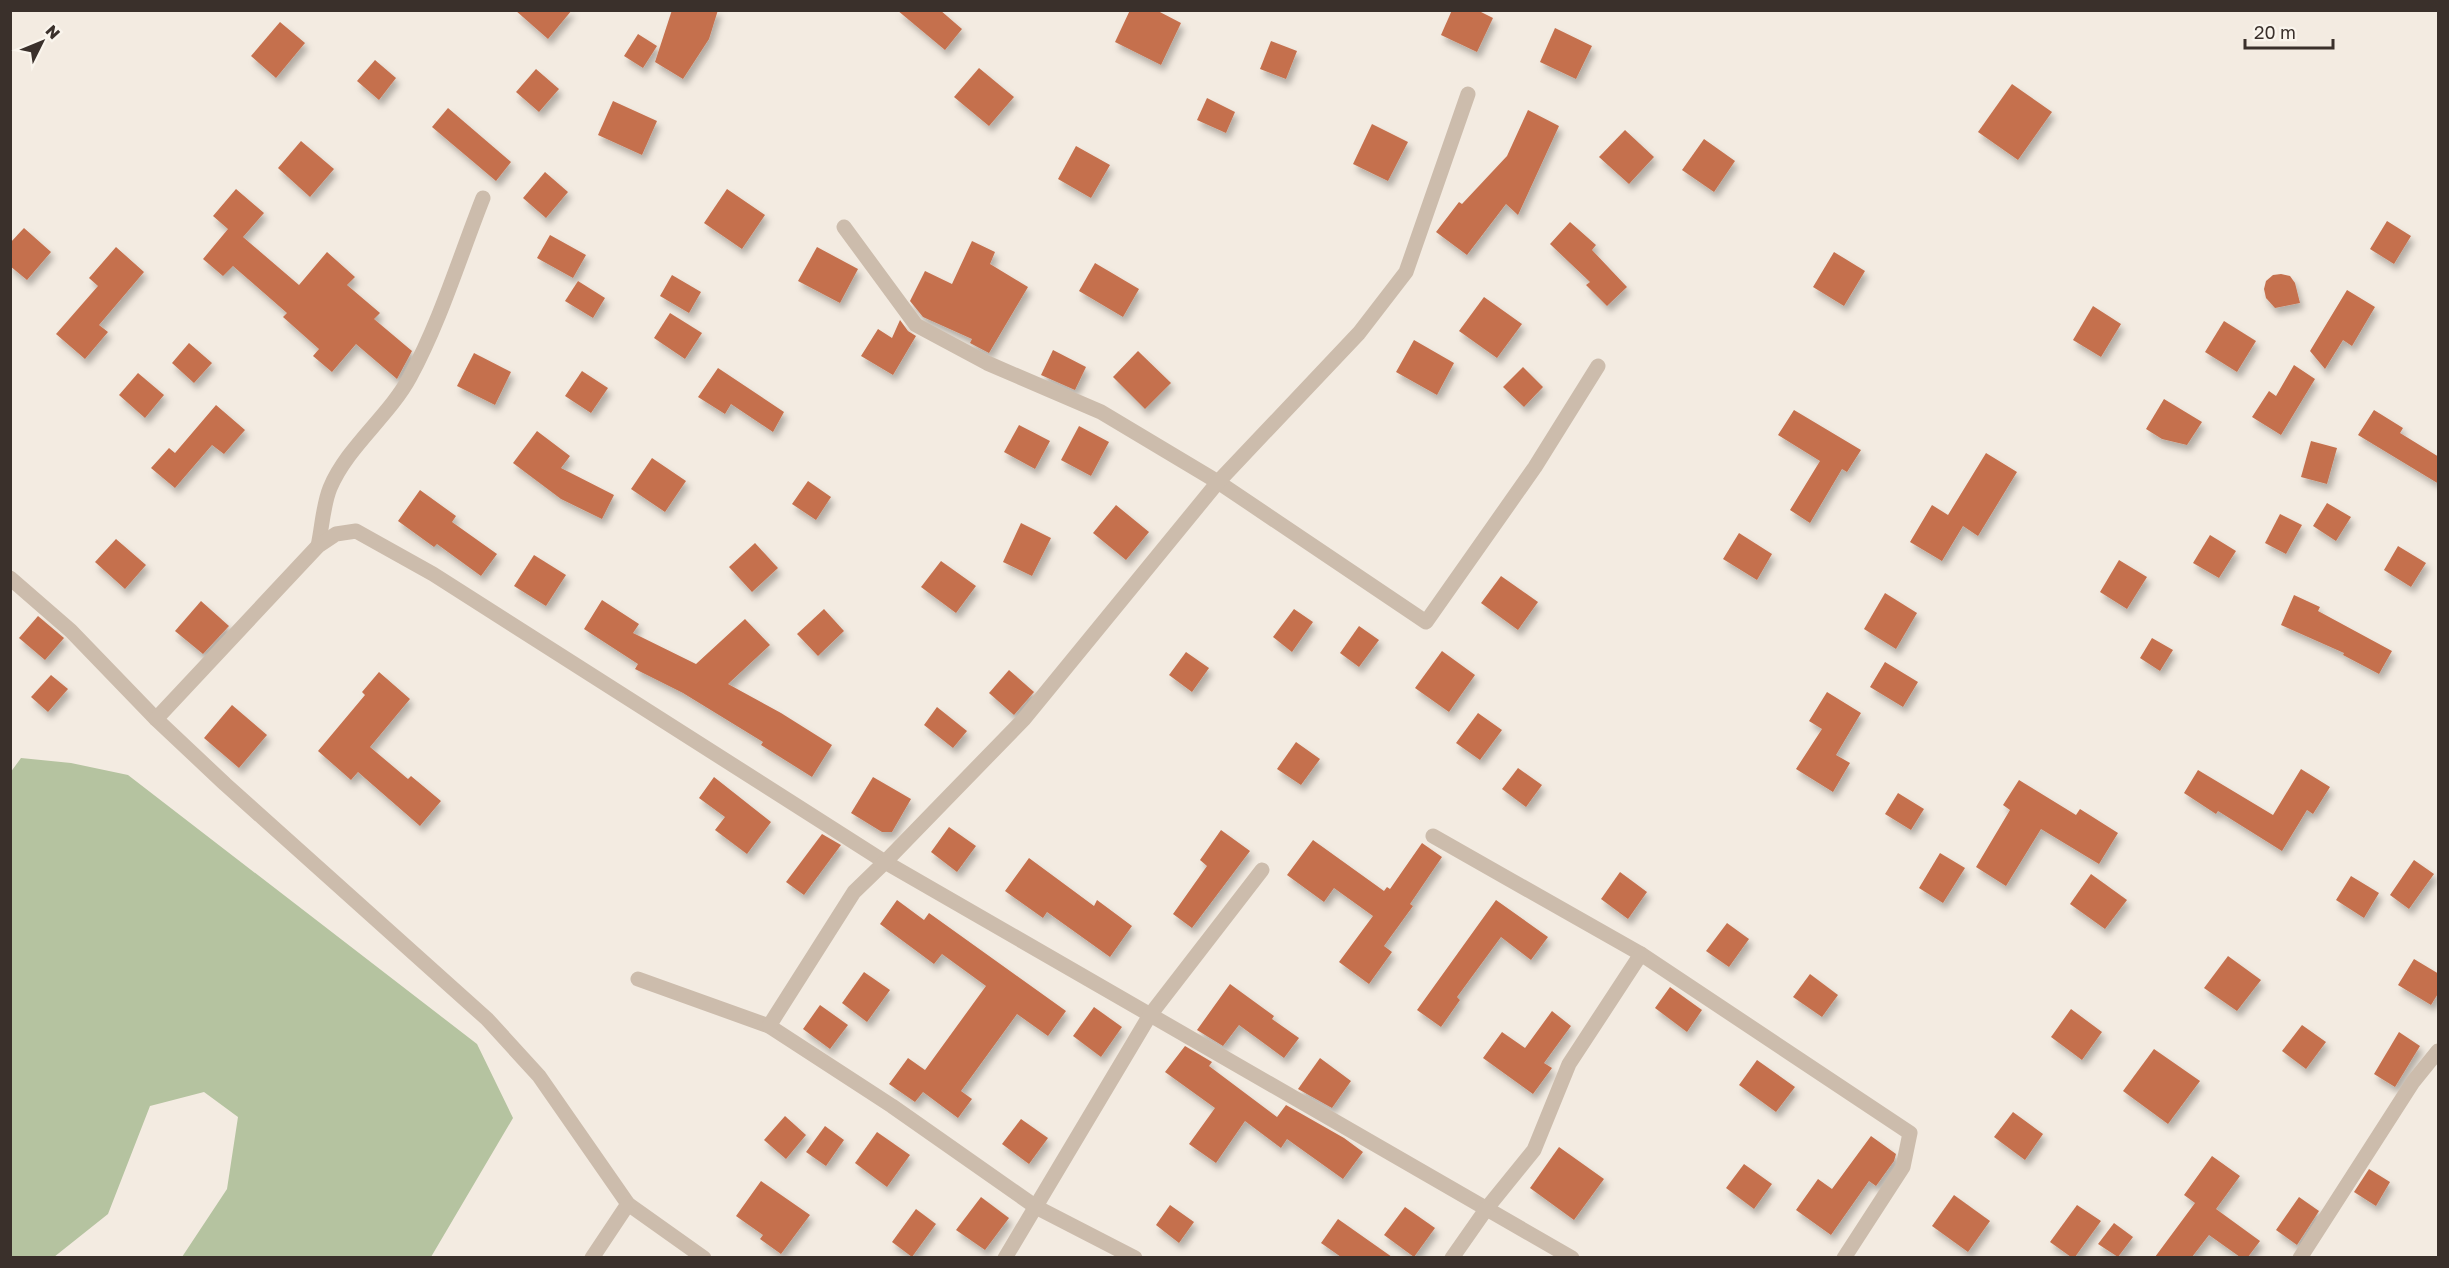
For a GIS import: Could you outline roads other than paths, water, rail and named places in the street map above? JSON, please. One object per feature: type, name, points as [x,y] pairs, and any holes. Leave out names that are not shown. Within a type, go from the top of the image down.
[{"type":"street","points":[[770,1026],[854,892],[1024,719],[1218,482],[1359,333],[1406,272],[1468,94]]},
{"type":"street","points":[[318,546],[330,488],[346,460],[380,420],[410,378],[424,350],[483,198]]},
{"type":"street","points":[[844,227],[916,326],[987,363],[1101,412],[1218,482],[1426,622],[1535,466],[1599,366]]},
{"type":"street","points":[[156,719],[318,546],[336,534],[356,531],[433,574],[885,862],[1572,1257]]},
{"type":"street","points":[[10,578],[71,631],[156,719],[225,784],[487,1019],[539,1076],[628,1204],[704,1257]]},
{"type":"street","points":[[1433,836],[1641,954],[1910,1133],[1903,1167],[1844,1257]]},
{"type":"street","points":[[1005,1257],[1150,1015],[1262,870]]},
{"type":"street","points":[[1452,1257],[1487,1208],[1534,1150],[1569,1064],[1641,954]]},
{"type":"street","points":[[638,979],[770,1026],[892,1106],[1036,1207],[1135,1257]]},
{"type":"street","points":[[2300,1257],[2413,1082],[2439,1051]]},
{"type":"street","points":[[592,1257],[628,1204]]}]
